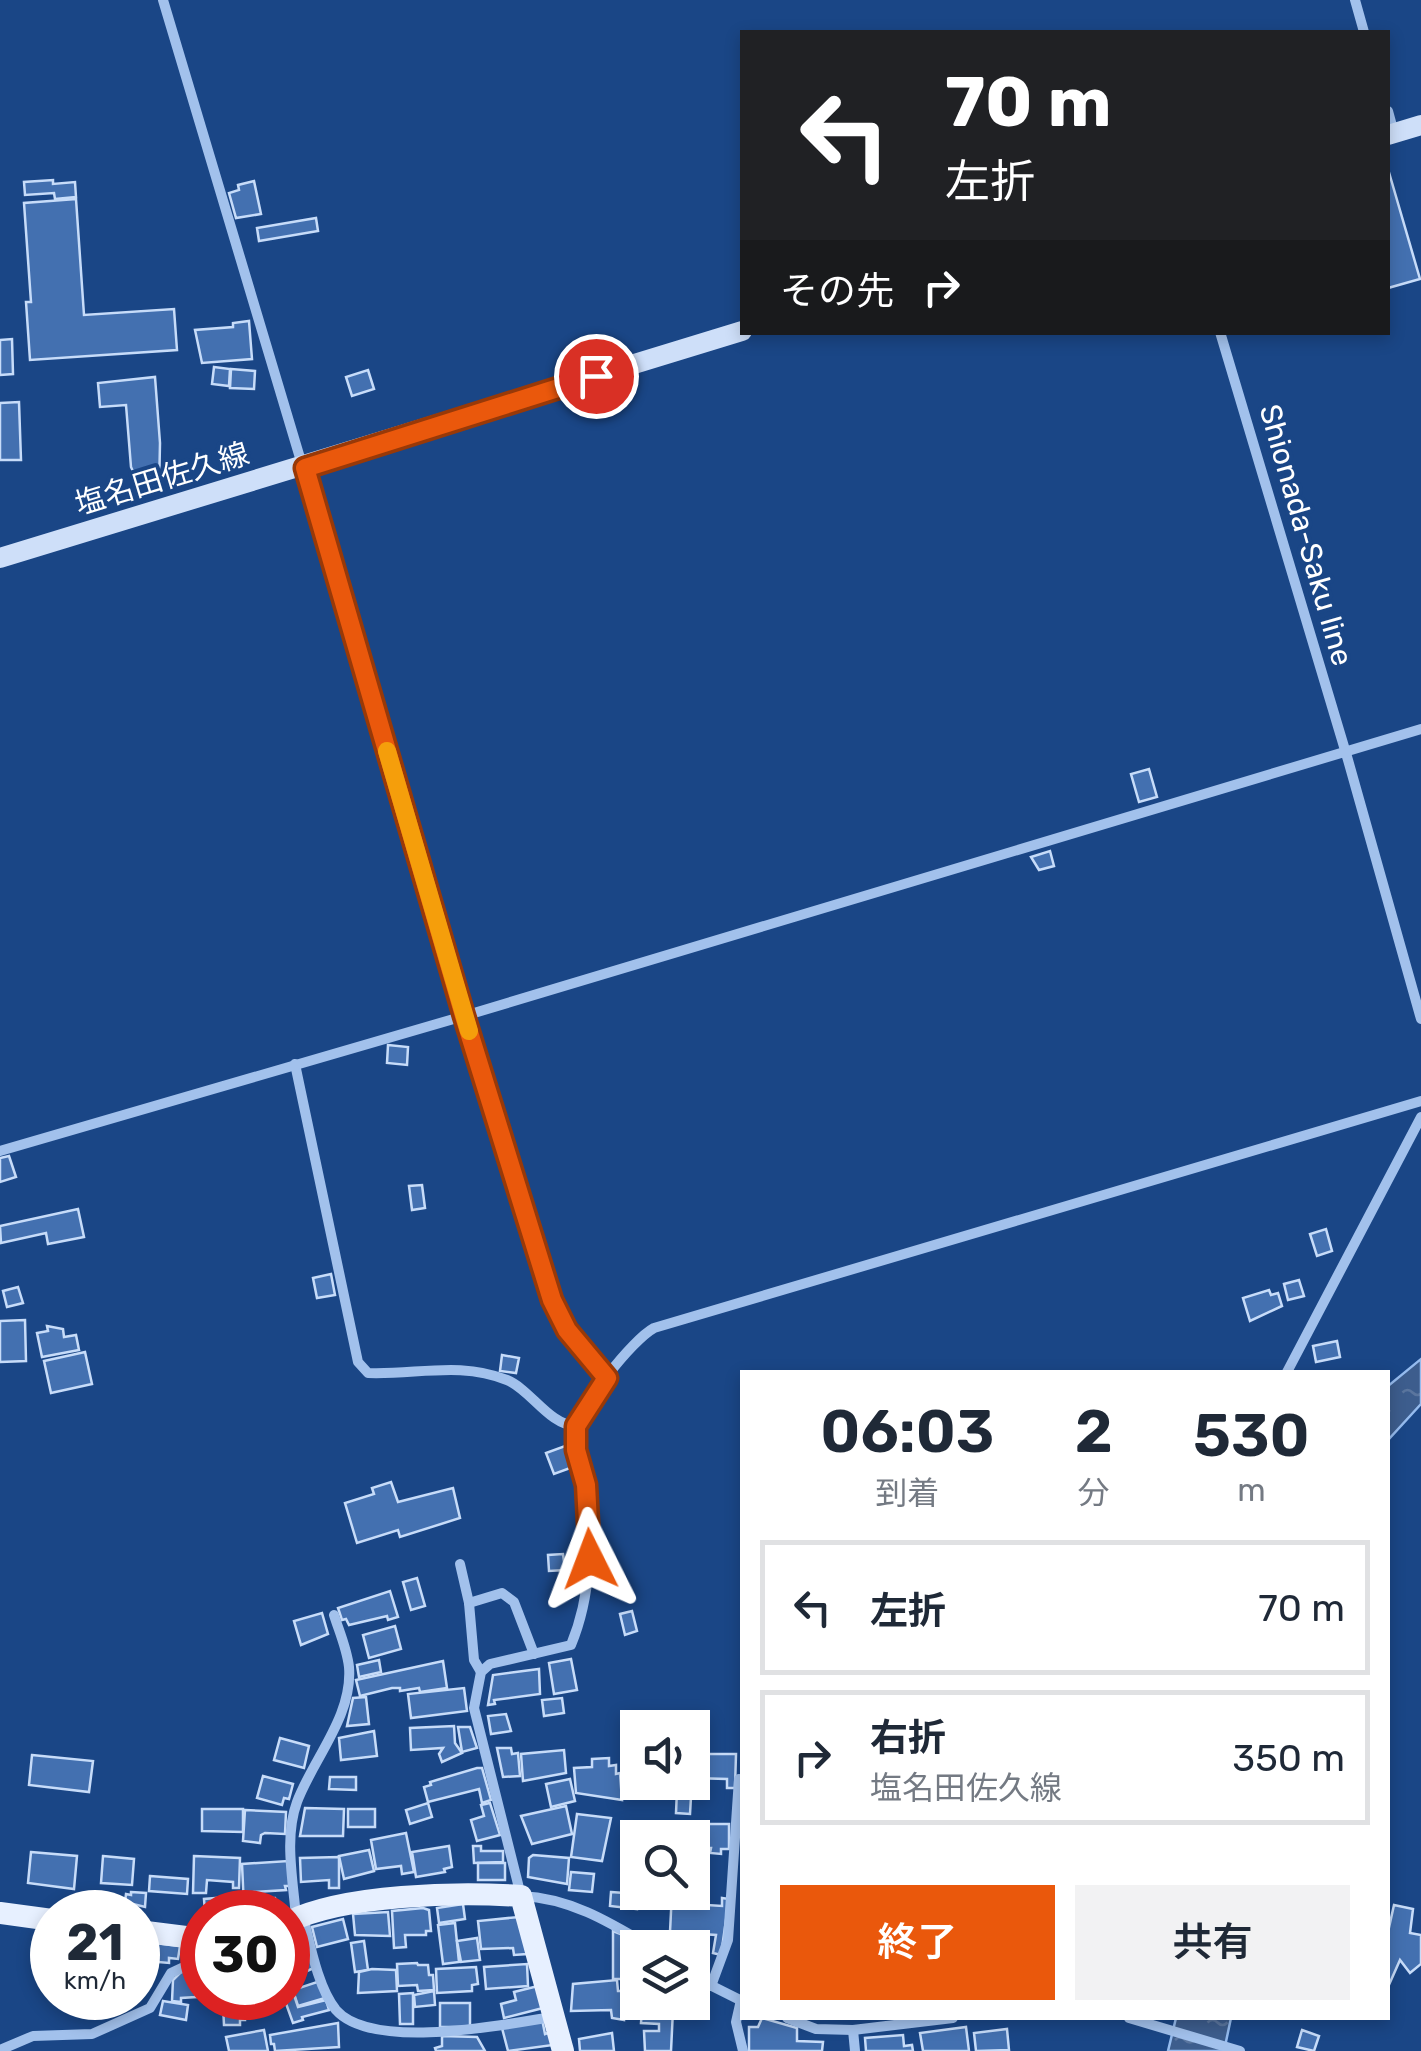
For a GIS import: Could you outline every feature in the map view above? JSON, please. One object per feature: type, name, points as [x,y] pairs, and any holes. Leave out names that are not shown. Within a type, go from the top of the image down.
[{"type":"main road","points":[[1391,134],[1421,125]]},
{"type":"main road","name":"塩名田佐久線","points":[[0,558],[305,468],[740,332]]},
{"type":"main road","points":[[310,1913],[342,1903],[496,1894],[522,1896],[563,2051]]},
{"type":"main road","points":[[0,1913],[30,1917]]},
{"type":"street","points":[[163,0],[552,1300],[567,1330],[607,1378]]},
{"type":"street","points":[[1355,0],[1363,30]]},
{"type":"street","name":"Shionada-Saku line","points":[[1221,335],[1421,1019]]},
{"type":"street","points":[[0,1151],[1421,729]]},
{"type":"street","points":[[295,1064],[358,1362],[368,1373],[476,1370],[510,1381],[557,1420],[576,1426]]},
{"type":"street","points":[[623,1930],[558,1900],[522,1896],[474,1708],[481,1672],[490,1664],[570,1645],[590,1559],[586,1485],[576,1450],[576,1426],[635,1341],[654,1328],[1421,1101]]},
{"type":"street","points":[[1288,1370],[1421,1116]]},
{"type":"street","points":[[460,1564],[469,1603],[474,1660],[481,1672]]},
{"type":"street","points":[[469,1603],[502,1593],[514,1602],[534,1654]]},
{"type":"street","points":[[293,1890],[290,1840],[297,1802],[344,1704],[349,1680],[334,1615]]},
{"type":"street","points":[[739,1780],[728,1940],[711,1986],[740,1999]]},
{"type":"street","points":[[310,1952],[333,2006],[351,2021],[378,2030],[428,2035],[554,2017]]},
{"type":"street","points":[[0,2050],[34,2036],[92,2034],[150,2008],[171,1973],[180,1969]]},
{"type":"street","points":[[740,2007],[736,2022],[743,2051]]},
{"type":"street","points":[[793,2020],[816,2028],[926,2020]]},
{"type":"street","points":[[1136,2020],[1240,2051]]},
{"type":"street","points":[[855,2051],[859,2025]]},
{"type":"water","points":[[1421,1359],[1421,1404],[1390,1438],[1390,1384]]},
{"type":"water","points":[[1176,2020],[1231,2020],[1224,2051],[1168,2051]]},
{"type":"building","points":[[1390,176],[1420,279],[1390,287]]},
{"type":"building","points":[[53,180],[53,184],[75,182],[76,197],[55,199],[54,193],[25,195],[24,182]]},
{"type":"building","points":[[254,181],[261,214],[236,218],[229,193],[239,190],[238,185]]},
{"type":"building","points":[[76,199],[84,315],[174,309],[177,350],[30,360],[26,302],[31,302],[24,203]]},
{"type":"building","points":[[316,218],[318,231],[259,241],[257,228]]},
{"type":"building","points":[[249,321],[252,359],[202,363],[195,330],[233,327],[233,323]]},
{"type":"building","points":[[12,339],[13,374],[0,375],[0,340]]},
{"type":"building","points":[[214,367],[230,369],[229,386],[212,384]]},
{"type":"building","points":[[231,369],[255,371],[254,389],[230,388]]},
{"type":"building","points":[[368,370],[374,389],[352,396],[346,377]]},
{"type":"building","points":[[155,377],[159,490],[142,491],[131,467],[126,405],[100,407],[98,383]]},
{"type":"building","points":[[19,402],[21,460],[0,460],[0,403]]},
{"type":"building","points":[[1149,769],[1157,797],[1139,802],[1131,774]]},
{"type":"building","points":[[1050,851],[1054,866],[1039,870],[1031,857]]},
{"type":"building","points":[[388,1045],[408,1047],[407,1065],[387,1063]]},
{"type":"building","points":[[9,1156],[16,1177],[0,1182],[0,1158]]},
{"type":"building","points":[[422,1185],[425,1208],[412,1210],[409,1186]]},
{"type":"building","points":[[78,1209],[84,1237],[48,1244],[46,1233],[1,1243],[0,1226]]},
{"type":"building","points":[[1326,1229],[1332,1251],[1317,1256],[1310,1234]]},
{"type":"building","points":[[331,1274],[335,1295],[317,1298],[313,1278]]},
{"type":"building","points":[[1299,1280],[1304,1296],[1288,1300],[1284,1284]]},
{"type":"building","points":[[18,1287],[23,1303],[7,1307],[3,1291]]},
{"type":"building","points":[[1269,1290],[1271,1295],[1278,1293],[1282,1306],[1250,1321],[1243,1298]]},
{"type":"building","points":[[25,1320],[26,1361],[0,1362],[0,1321]]},
{"type":"building","points":[[47,1326],[63,1329],[64,1337],[76,1335],[79,1350],[42,1357],[37,1333],[48,1331]]},
{"type":"building","points":[[1337,1341],[1340,1357],[1316,1362],[1313,1346]]},
{"type":"building","points":[[85,1352],[92,1384],[51,1393],[44,1361]]},
{"type":"building","points":[[502,1355],[519,1358],[516,1373],[500,1371]]},
{"type":"building","points":[[565,1446],[573,1467],[554,1474],[546,1453]]},
{"type":"building","points":[[391,1482],[398,1502],[453,1488],[460,1518],[400,1537],[398,1530],[357,1543],[345,1503],[374,1494],[372,1488]]},
{"type":"building","points":[[563,1554],[565,1570],[549,1571],[548,1555]]},
{"type":"building","points":[[417,1578],[425,1606],[411,1610],[403,1582]]},
{"type":"building","points":[[390,1591],[398,1617],[349,1625],[346,1619],[342,1620],[338,1608]]},
{"type":"building","points":[[632,1611],[637,1631],[625,1635],[620,1614]]},
{"type":"building","points":[[322,1613],[328,1634],[301,1645],[294,1621]]},
{"type":"building","points":[[395,1626],[401,1649],[369,1658],[363,1635]]},
{"type":"building","points":[[571,1659],[577,1690],[554,1694],[549,1663]]},
{"type":"building","points":[[379,1660],[381,1672],[359,1677],[357,1665]]},
{"type":"building","points":[[443,1661],[447,1688],[420,1692],[419,1688],[392,1688],[360,1696],[356,1680]]},
{"type":"building","points":[[539,1669],[540,1694],[494,1700],[495,1704],[488,1705],[493,1675]]},
{"type":"building","points":[[464,1688],[467,1711],[411,1718],[408,1694]]},
{"type":"building","points":[[366,1697],[369,1724],[347,1726],[353,1698]]},
{"type":"building","points":[[562,1698],[564,1713],[544,1716],[542,1700]]},
{"type":"building","points":[[506,1714],[511,1731],[491,1734],[488,1716]]},
{"type":"building","points":[[454,1726],[455,1743],[462,1753],[442,1762],[439,1754],[443,1748],[411,1750],[410,1728]]},
{"type":"building","points":[[458,1727],[470,1727],[477,1748],[462,1752]]},
{"type":"building","points":[[374,1731],[377,1756],[341,1760],[339,1738]]},
{"type":"building","points":[[280,1738],[309,1746],[304,1768],[274,1760]]},
{"type":"building","points":[[497,1748],[511,1748],[512,1754],[518,1753],[520,1776],[503,1777]]},
{"type":"building","points":[[564,1750],[566,1773],[523,1781],[521,1754]]},
{"type":"building","points":[[710,1754],[736,1754],[735,1788],[727,1788],[727,1779],[710,1779]]},
{"type":"building","points":[[32,1755],[93,1761],[89,1792],[29,1785]]},
{"type":"building","points":[[609,1758],[609,1766],[616,1765],[616,1774],[620,1773],[620,1800],[576,1793],[574,1768],[592,1767],[592,1759]]},
{"type":"building","points":[[482,1768],[491,1800],[482,1803],[479,1789],[428,1802],[424,1787],[430,1782]]},
{"type":"building","points":[[263,1776],[293,1784],[289,1799],[284,1798],[282,1805],[257,1798]]},
{"type":"building","points":[[330,1777],[356,1777],[356,1790],[329,1789]]},
{"type":"building","points":[[570,1779],[575,1801],[551,1807],[546,1784]]},
{"type":"building","points":[[677,1800],[691,1800],[690,1814],[676,1813]]},
{"type":"building","points":[[428,1803],[432,1817],[410,1824],[406,1810]]},
{"type":"building","points":[[490,1803],[500,1835],[477,1841],[471,1820],[484,1816],[481,1805]]},
{"type":"building","points":[[566,1806],[572,1834],[532,1844],[521,1816]]},
{"type":"building","points":[[305,1808],[344,1809],[343,1836],[300,1836]]},
{"type":"building","points":[[202,1809],[243,1809],[243,1832],[202,1831]]},
{"type":"building","points":[[348,1809],[375,1809],[375,1827],[348,1827]]},
{"type":"building","points":[[245,1810],[286,1812],[285,1834],[265,1833],[260,1843],[243,1841]]},
{"type":"building","points":[[577,1814],[611,1818],[602,1861],[571,1857]]},
{"type":"building","points":[[710,1824],[729,1824],[729,1849],[721,1849],[721,1854],[710,1853]]},
{"type":"building","points":[[406,1833],[414,1872],[402,1874],[401,1866],[376,1869],[371,1840]]},
{"type":"building","points":[[449,1846],[452,1867],[416,1877],[412,1852]]},
{"type":"building","points":[[473,1846],[481,1846],[481,1851],[503,1851],[503,1862],[474,1863]]},
{"type":"building","points":[[369,1850],[374,1871],[344,1879],[339,1856]]},
{"type":"building","points":[[31,1852],[77,1856],[74,1889],[28,1883]]},
{"type":"building","points":[[103,1856],[134,1859],[132,1885],[101,1883]]},
{"type":"building","points":[[194,1856],[240,1858],[239,1888],[233,1888],[233,1882],[207,1880],[206,1890],[193,1890]]},
{"type":"building","points":[[339,1857],[339,1888],[329,1888],[329,1880],[301,1882],[300,1858]]},
{"type":"building","points":[[529,1858],[569,1858],[567,1884],[528,1877]]},
{"type":"building","points":[[288,1861],[290,1886],[285,1886],[286,1890],[243,1890],[242,1864]]},
{"type":"building","points":[[478,1863],[505,1863],[505,1880],[478,1880]]},
{"type":"building","points":[[571,1872],[594,1874],[592,1892],[569,1890]]},
{"type":"building","points":[[150,1876],[188,1879],[187,1890],[180,1890],[180,1893],[149,1890]]},
{"type":"building","points":[[611,1892],[620,1893],[620,1907],[610,1906]]},
{"type":"building","points":[[722,1898],[729,1899],[721,1955],[713,1953],[716,1935],[710,1935],[710,1930],[670,1930],[671,1910],[710,1910],[710,1905],[722,1906]]},
{"type":"building","points":[[463,1904],[465,1919],[439,1923],[437,1908]]},
{"type":"building","points":[[1394,1905],[1413,1909],[1410,1933],[1421,1935],[1421,1964],[1410,1973],[1400,1960],[1390,1982],[1390,1923]]},
{"type":"building","points":[[429,1910],[431,1931],[426,1931],[426,1935],[405,1935],[406,1947],[394,1948],[392,1911]]},
{"type":"building","points":[[388,1912],[390,1936],[355,1935],[353,1914]]},
{"type":"building","points":[[519,1917],[527,1954],[514,1955],[513,1948],[481,1949],[478,1921]]},
{"type":"building","points":[[343,1919],[348,1939],[317,1947],[312,1927]]},
{"type":"building","points":[[455,1923],[459,1962],[443,1964],[438,1925]]},
{"type":"building","points":[[613,1931],[620,1934],[620,1979],[613,1979]]},
{"type":"building","points":[[477,1938],[480,1960],[461,1962],[457,1941]]},
{"type":"building","points":[[364,1941],[368,1970],[355,1972],[351,1943]]},
{"type":"building","points":[[160,1944],[180,1946],[178,1959],[169,1958],[169,1963],[160,1962]]},
{"type":"building","points":[[397,1964],[428,1965],[434,1990],[418,1991],[417,1985],[398,1986]]},
{"type":"building","points":[[527,1964],[528,1986],[486,1989],[484,1967]]},
{"type":"building","points":[[476,1967],[478,1984],[472,1985],[472,1991],[437,1993],[436,1969]]},
{"type":"building","points":[[396,1970],[397,1991],[358,1993],[359,1972]]},
{"type":"building","points":[[180,1973],[180,2002],[172,2001],[173,1980]]},
{"type":"building","points":[[617,1980],[620,2019],[612,2018],[611,2010],[571,2011],[573,1984]]},
{"type":"building","points":[[320,1981],[325,1998],[310,2002],[310,1984]]},
{"type":"building","points":[[538,1986],[543,2008],[504,2018],[501,2004],[516,2000],[514,1992]]},
{"type":"building","points":[[434,1991],[435,2005],[415,2007],[414,1995]]},
{"type":"building","points":[[413,1993],[413,2024],[400,2024],[399,1994]]},
{"type":"building","points":[[326,2000],[329,2010],[310,2015],[310,2004]]},
{"type":"building","points":[[163,2001],[180,2004],[180,2019],[160,2015]]},
{"type":"building","points":[[440,2003],[470,2003],[470,2027],[440,2027]]},
{"type":"building","points":[[542,2019],[545,2034],[551,2032],[553,2045],[508,2051],[502,2028]]},
{"type":"building","points":[[224,2020],[240,2020],[240,2025],[224,2025]]},
{"type":"building","points":[[673,2020],[671,2051],[645,2051],[644,2031],[659,2031],[659,2024],[641,2023]]},
{"type":"building","points":[[761,2020],[769,2020],[797,2028],[797,2041],[823,2042],[822,2051],[749,2051],[749,2027],[758,2027]]},
{"type":"building","points":[[338,2023],[339,2047],[275,2051],[271,2044],[270,2035]]},
{"type":"building","points":[[966,2027],[969,2051],[923,2051],[920,2033]]},
{"type":"building","points":[[1007,2029],[1009,2050],[976,2051],[974,2033]]},
{"type":"building","points":[[264,2030],[268,2051],[229,2051],[226,2037]]},
{"type":"building","points":[[1302,2030],[1319,2036],[1314,2051],[1297,2047]]},
{"type":"building","points":[[612,2033],[614,2051],[580,2051],[579,2039]]},
{"type":"building","points":[[903,2035],[904,2046],[912,2045],[913,2051],[866,2051],[865,2038]]},
{"type":"building","points":[[442,2036],[477,2037],[485,2051],[436,2051],[442,2046]]},
{"type":"slow traffic","points":[[387,751],[469,1031]]},
{"type":"route","points":[[590,1559],[586,1485],[576,1450],[576,1426],[607,1378],[567,1330],[552,1300],[464,1016],[305,468],[596,376]]}]
